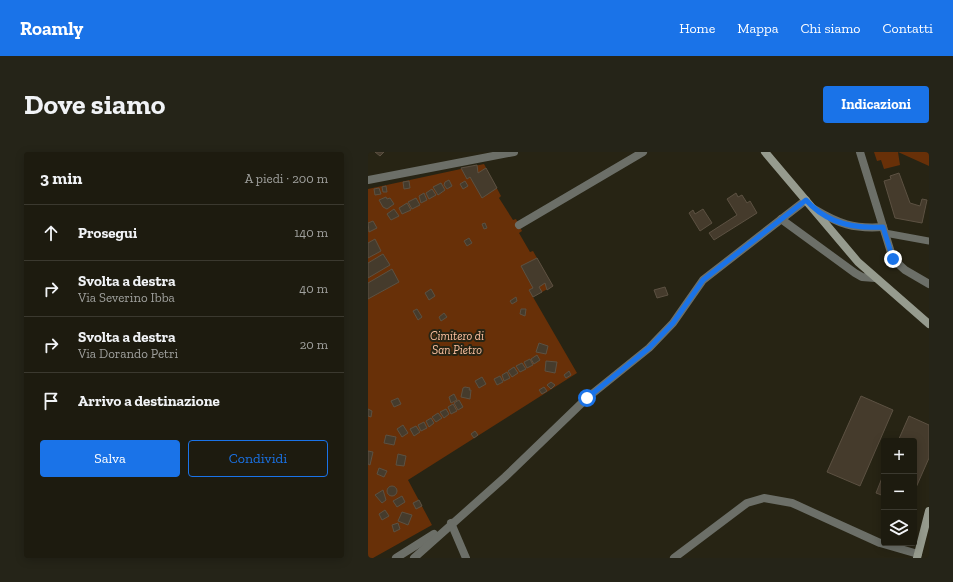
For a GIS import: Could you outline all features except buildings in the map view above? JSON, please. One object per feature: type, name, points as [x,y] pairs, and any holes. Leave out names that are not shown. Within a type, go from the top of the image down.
[{"type":"street","points":[[368,180],[514,152]]},
{"type":"street","points":[[519,225],[643,152]]},
{"type":"street","points":[[765,152],[858,262],[929,324]]},
{"type":"street","points":[[860,152],[893,259],[905,270],[929,284]]},
{"type":"street","points":[[414,558],[505,477],[587,398],[649,348],[673,323],[703,280],[806,200]]},
{"type":"street","points":[[813,209],[834,221],[850,227],[884,230]]},
{"type":"street","points":[[781,219],[855,274],[862,277],[875,278]]},
{"type":"street","points":[[674,558],[747,503],[764,498],[792,503],[880,543],[917,556],[929,511]]},
{"type":"street","points":[[396,558],[452,523]]},
{"type":"street","points":[[452,523],[466,558]]},
{"type":"lane","points":[[884,230],[929,241]]},
{"type":"green space","points":[[874,152],[898,152],[900,165],[884,169],[881,160],[877,161]]},
{"type":"green space","points":[[898,152],[929,152],[929,166]]},
{"type":"green space","name":"Cimitero di San Pietro","points":[[484,164],[501,196],[499,198],[513,220],[516,219],[522,231],[519,233],[530,252],[533,251],[553,286],[533,297],[577,373],[408,480],[432,525],[373,558],[368,558],[368,189]]},
{"type":"route","points":[[587,398],[649,348],[673,323],[703,280],[806,200],[813,209],[834,221],[850,227],[883,227],[886,241],[893,259]]}]
